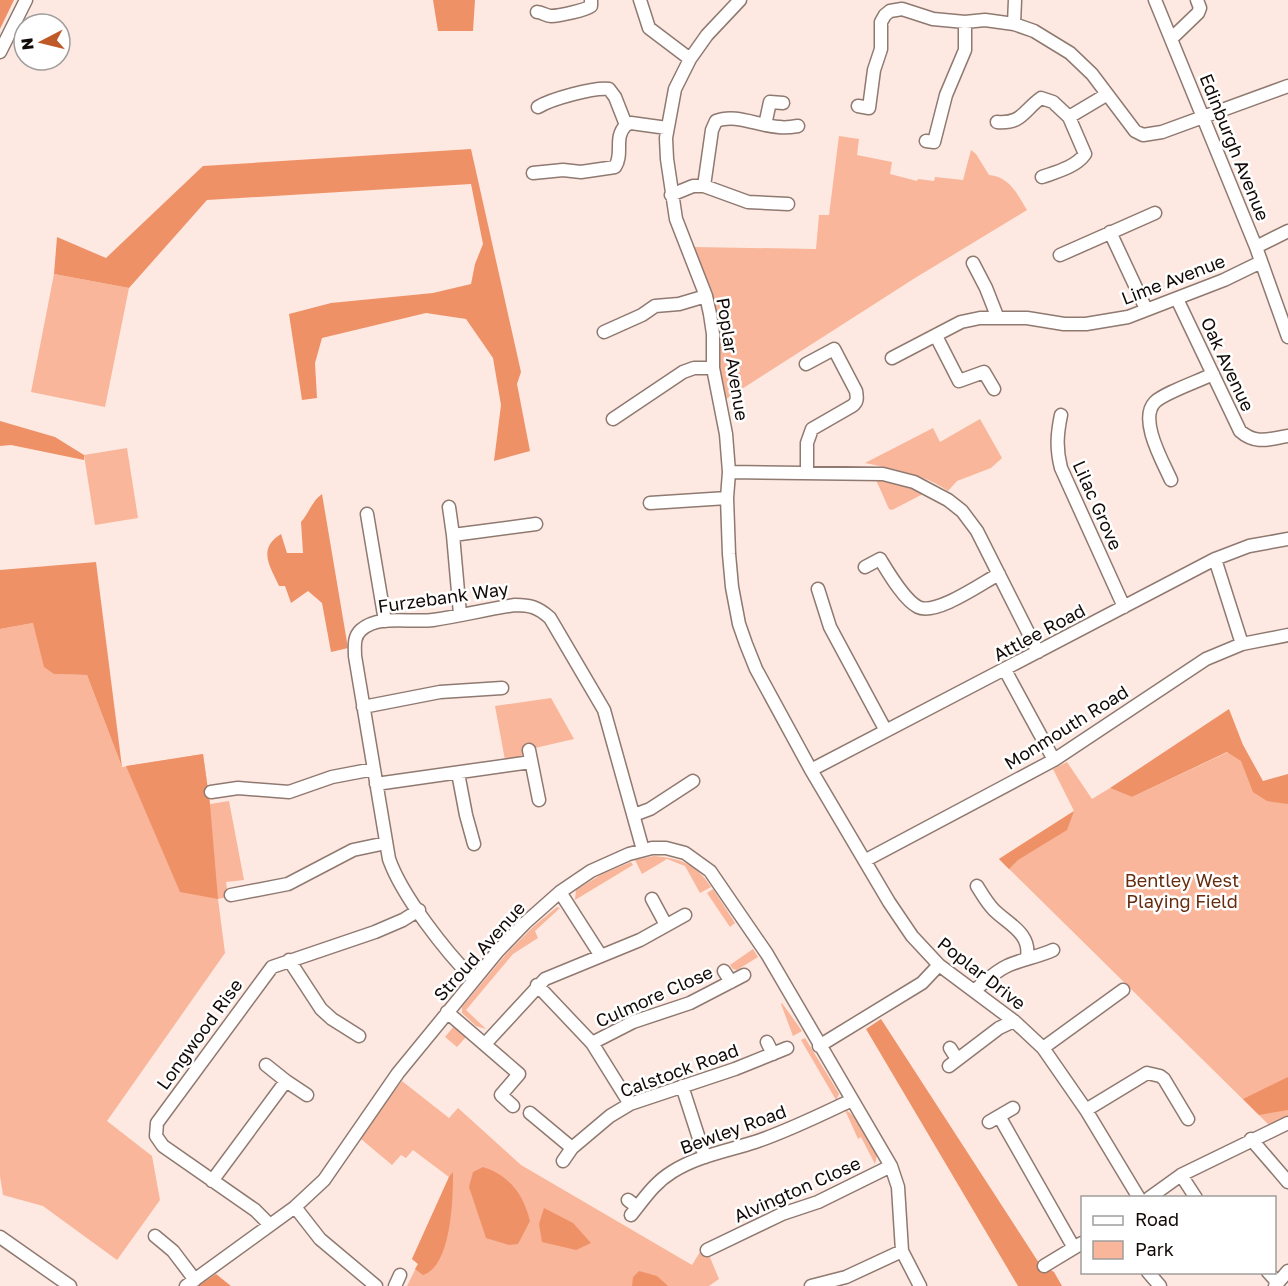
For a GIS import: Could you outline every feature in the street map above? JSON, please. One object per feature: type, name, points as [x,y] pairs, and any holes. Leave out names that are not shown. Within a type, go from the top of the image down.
[{"type":"street","points":[[0,52],[26,0]]},
{"type":"street","points":[[537,12],[548,16],[585,11],[591,6],[591,0]]},
{"type":"street","points":[[640,0],[649,28],[690,58]]},
{"type":"street","name":"Poplar Avenue","points":[[740,0],[707,35],[690,58],[675,89],[667,128],[667,159],[676,219],[706,296],[713,334],[713,368],[726,434],[731,576],[739,624],[756,669],[811,770]]},
{"type":"street","points":[[1014,24],[1015,0]]},
{"type":"street","name":"Edinburgh Avenue","points":[[1155,0],[1256,247],[1288,337]]},
{"type":"street","points":[[1171,39],[1198,13],[1200,8],[1197,0]]},
{"type":"street","points":[[858,106],[869,108],[874,70],[881,49],[881,22],[890,11],[902,9],[933,19],[965,22],[985,20],[1014,24],[1046,38],[1070,53],[1092,74],[1135,130],[1143,135],[1162,132],[1288,86]]},
{"type":"street","points":[[927,141],[934,142],[946,95],[965,50],[965,22]]},
{"type":"street","points":[[538,107],[584,90],[609,88],[626,125]]},
{"type":"street","points":[[1069,117],[1106,95]]},
{"type":"street","points":[[997,122],[1010,123],[1026,113],[1041,98],[1053,102],[1069,117],[1082,142],[1085,154],[1074,164],[1042,177]]},
{"type":"street","points":[[765,125],[770,102],[783,103]]},
{"type":"street","points":[[704,186],[712,130],[716,121],[745,120],[780,128],[798,126]]},
{"type":"street","points":[[533,173],[563,170],[580,172],[615,166],[619,156],[620,132],[626,125],[631,123],[667,128]]},
{"type":"street","points":[[671,195],[693,186],[704,186],[748,202],[788,204]]},
{"type":"street","points":[[1060,255],[1155,213]]},
{"type":"street","points":[[1256,247],[1288,231]]},
{"type":"street","points":[[1110,232],[1146,309]]},
{"type":"street","name":"Lime Avenue","points":[[892,358],[961,322],[997,316],[1065,324],[1086,324],[1128,317],[1177,299],[1261,262]]},
{"type":"street","points":[[973,263],[997,316]]},
{"type":"street","points":[[604,332],[642,315],[655,306],[679,304],[706,296]]},
{"type":"street","name":"Oak Avenue","points":[[1177,299],[1240,431],[1248,438],[1261,441],[1288,436]]},
{"type":"street","points":[[936,336],[959,381],[984,372],[994,389]]},
{"type":"street","points":[[806,364],[834,349],[856,391],[857,398],[855,404],[812,429],[807,443],[807,473]]},
{"type":"street","points":[[613,419],[683,372],[713,368]]},
{"type":"street","points":[[1171,480],[1150,430],[1149,410],[1156,400],[1213,374]]},
{"type":"street","name":"Lilac Grove","points":[[1061,415],[1057,452],[1060,468],[1124,607]]},
{"type":"street","points":[[729,472],[883,474],[914,482],[948,500],[962,512],[977,531],[1038,652]]},
{"type":"street","points":[[650,503],[727,498]]},
{"type":"street","points":[[446,513],[453,535],[460,614]]},
{"type":"street","points":[[367,514],[385,621]]},
{"type":"street","points":[[453,535],[511,523],[536,524]]},
{"type":"street","name":"Attlee Road","points":[[811,770],[1215,559],[1249,546],[1288,539]]},
{"type":"street","points":[[865,567],[880,559],[892,579],[912,602],[928,609],[940,606],[999,574]]},
{"type":"street","points":[[1215,559],[1248,643]]},
{"type":"street","points":[[818,589],[831,627],[886,731]]},
{"type":"street","name":"Furzebank Way","points":[[474,980],[443,946],[396,877],[389,859],[355,656],[355,639],[360,631],[370,625],[385,621],[432,620],[488,609],[528,605],[539,608],[550,618],[604,710],[643,850]]},
{"type":"street","name":"Monmouth Road","points":[[866,860],[1054,760],[1206,659],[1248,643],[1288,634]]},
{"type":"street","points":[[1005,670],[1054,760]]},
{"type":"street","points":[[363,707],[440,692],[502,688]]},
{"type":"street","points":[[376,784],[458,773],[530,756],[539,800]]},
{"type":"street","points":[[211,792],[238,788],[289,792],[332,777],[374,769]]},
{"type":"street","name":"Poplar Drive","points":[[811,770],[889,902],[912,936],[939,965],[1014,1021],[1043,1048],[1086,1110],[1138,1196]]},
{"type":"street","points":[[458,773],[466,815],[475,845]]},
{"type":"street","points":[[634,815],[650,809],[688,781]]},
{"type":"street","points":[[231,895],[288,884],[354,850],[386,843]]},
{"type":"street","name":"Stroud Avenue","points":[[190,1283],[295,1207],[324,1180],[398,1073],[512,936],[560,892],[606,864],[643,850],[659,848],[674,850],[692,857],[710,871],[767,954],[891,1166],[898,1187],[902,1251],[920,1286]]},
{"type":"street","points":[[977,886],[993,909],[1023,936],[1028,951],[1027,957]]},
{"type":"street","points":[[560,892],[601,956]]},
{"type":"street","points":[[652,899],[666,925]]},
{"type":"street","name":"Longwood Rise","points":[[270,1226],[255,1210],[159,1142],[156,1129],[158,1123],[266,973],[275,965],[375,932],[419,910]]},
{"type":"street","points":[[485,1044],[537,986],[562,970],[640,940],[685,915]]},
{"type":"street","points":[[975,990],[992,975],[1027,957],[1046,954],[1053,950]]},
{"type":"street","points":[[290,960],[321,1009],[359,1036]]},
{"type":"street","points":[[819,1046],[922,983],[939,965]]},
{"type":"street","name":"Culmore Close","points":[[592,1043],[633,1022],[690,1003],[727,976],[744,975]]},
{"type":"street","points":[[537,986],[592,1043],[630,1104]]},
{"type":"street","points":[[1043,1048],[1121,996]]},
{"type":"street","points":[[447,1012],[519,1074],[501,1095],[513,1106]]},
{"type":"street","points":[[952,1057],[1014,1021]]},
{"type":"street","points":[[767,1042],[772,1054]]},
{"type":"street","name":"Calstock Road","points":[[563,1161],[572,1148],[610,1116],[630,1104],[787,1048]]},
{"type":"street","points":[[266,1065],[284,1084],[308,1095]]},
{"type":"street","points":[[1086,1110],[1147,1073],[1164,1079],[1188,1119]]},
{"type":"street","points":[[212,1181],[284,1084]]},
{"type":"street","points":[[682,1086],[705,1157]]},
{"type":"street","name":"Bewley Road","points":[[632,1207],[652,1187],[673,1171],[705,1157],[756,1142],[852,1100]]},
{"type":"street","points":[[1013,1108],[994,1119],[1078,1245],[1044,1266]]},
{"type":"street","points":[[530,1113],[572,1148]]},
{"type":"street","points":[[1150,1196],[1181,1175],[1288,1123]]},
{"type":"street","points":[[1251,1139],[1288,1182]]},
{"type":"street","name":"Alvington Close","points":[[713,1244],[782,1214],[818,1202],[891,1166]]},
{"type":"street","points":[[1181,1175],[1195,1196]]},
{"type":"street","points":[[295,1207],[320,1239],[376,1286]]},
{"type":"street","points":[[0,1236],[70,1286]]},
{"type":"street","points":[[154,1236],[173,1251],[190,1283]]},
{"type":"street","points":[[812,1286],[846,1277],[902,1251]]},
{"type":"street","points":[[1277,1284],[1288,1271]]},
{"type":"street","points":[[1151,1274],[1160,1286]]},
{"type":"green space","points":[[839,136],[859,139],[857,155],[892,162],[890,174],[917,181],[918,179],[934,181],[935,177],[963,180],[971,150],[989,175],[1002,179],[1012,187],[1027,210],[915,278],[723,401],[707,289],[694,247],[816,249],[819,215],[829,215]]},
{"type":"green space","points":[[54,274],[129,288],[105,407],[31,392]]},
{"type":"green space","points":[[980,419],[1002,458],[991,468],[957,481],[948,491],[918,476],[865,463],[933,428],[940,442]]},
{"type":"green space","points":[[127,448],[138,518],[95,525],[84,455]]},
{"type":"green space","points":[[876,480],[903,485],[923,491],[923,494],[892,510],[889,509]]},
{"type":"green space","points":[[33,623],[54,674],[87,675],[122,767],[203,754],[210,804],[229,801],[244,880],[226,882],[228,897],[218,899],[225,953],[107,1121],[152,1156],[160,1200],[117,1260],[43,1206],[3,1195],[0,1176],[0,629]]},
{"type":"green space","points":[[551,698],[574,739],[522,751],[523,758],[505,760],[495,706]]},
{"type":"green space","name":"Bentley West Playing Field","points":[[1243,745],[1270,795],[1288,789],[1288,1117],[1269,1125],[999,859],[1074,811],[1053,769],[1067,762],[1092,799],[1110,788],[1132,797]]},
{"type":"green space","points":[[654,856],[672,858],[687,864],[699,873],[711,887],[700,893],[685,866],[667,859],[642,874],[635,860]]},
{"type":"green space","points":[[631,862],[633,865],[575,900],[576,890],[602,874]]},
{"type":"green space","points":[[713,889],[735,923],[730,927],[707,893]]},
{"type":"green space","points":[[557,907],[560,908],[535,931],[538,938],[513,954],[466,1010],[486,1029],[476,1026],[462,1013],[462,1007],[507,953]]},
{"type":"green space","points":[[753,949],[758,957],[737,970],[733,969],[730,965]]},
{"type":"green space","points":[[781,1004],[802,1031],[793,1036]]},
{"type":"green space","points":[[454,1026],[466,1037],[457,1047],[445,1037]]},
{"type":"green space","points":[[805,1038],[839,1094],[836,1100],[801,1040]]},
{"type":"green space","points":[[402,1081],[449,1118],[458,1108],[521,1165],[692,1265],[703,1247],[719,1279],[709,1286],[407,1286],[418,1264],[412,1259],[449,1177],[413,1150],[406,1158],[401,1155],[392,1165],[361,1139]]},
{"type":"green space","points":[[845,1110],[859,1123],[877,1155],[875,1164],[861,1137],[858,1139]]},
{"type":"shaded area","points":[[0,0],[14,0],[0,29]]},
{"type":"shaded area","points":[[433,0],[475,0],[473,31],[438,31]]},
{"type":"shaded area","points":[[471,149],[521,372],[517,384],[530,451],[494,461],[501,405],[493,358],[466,319],[426,313],[322,338],[315,363],[317,398],[302,400],[289,314],[331,303],[433,293],[471,284],[475,264],[483,244],[471,184],[207,200],[129,288],[54,274],[57,237],[106,258],[203,166]]},
{"type":"shaded area","points":[[0,421],[55,437],[84,455],[84,460],[11,445],[0,446]]},
{"type":"shaded area","points":[[322,494],[348,648],[331,652],[322,603],[308,591],[291,603],[285,586],[279,586],[269,565],[267,552],[269,546],[281,534],[287,553],[303,553],[301,522]]},
{"type":"shaded area","points":[[96,562],[122,767],[87,675],[54,674],[44,667],[33,623],[0,629],[0,570]]},
{"type":"shaded area","points":[[1229,709],[1243,745],[1263,781],[1288,774],[1288,804],[1267,801],[1253,792],[1241,761],[1227,752],[1132,797],[1110,788]]},
{"type":"shaded area","points":[[203,754],[210,804],[218,899],[180,892],[126,766]]},
{"type":"shaded area","points":[[1074,811],[1067,830],[1018,860],[1009,869],[999,859]]},
{"type":"shaded area","points":[[881,1019],[1039,1263],[1054,1272],[1062,1286],[1018,1286],[866,1029]]},
{"type":"shaded area","points":[[1288,1077],[1288,1110],[1259,1115],[1243,1099]]},
{"type":"shaded area","points":[[483,1167],[501,1175],[514,1187],[524,1202],[530,1221],[518,1244],[509,1245],[486,1238],[469,1187],[473,1172]]},
{"type":"shaded area","points":[[453,1172],[451,1213],[445,1245],[433,1269],[423,1275],[415,1269],[418,1264],[412,1259]]},
{"type":"shaded area","points":[[544,1208],[573,1223],[591,1243],[576,1250],[542,1242],[539,1224]]},
{"type":"shaded area","points":[[639,1271],[657,1276],[668,1286],[632,1286],[633,1277]]},
{"type":"shaded area","points":[[216,1274],[231,1286],[198,1286]]}]
